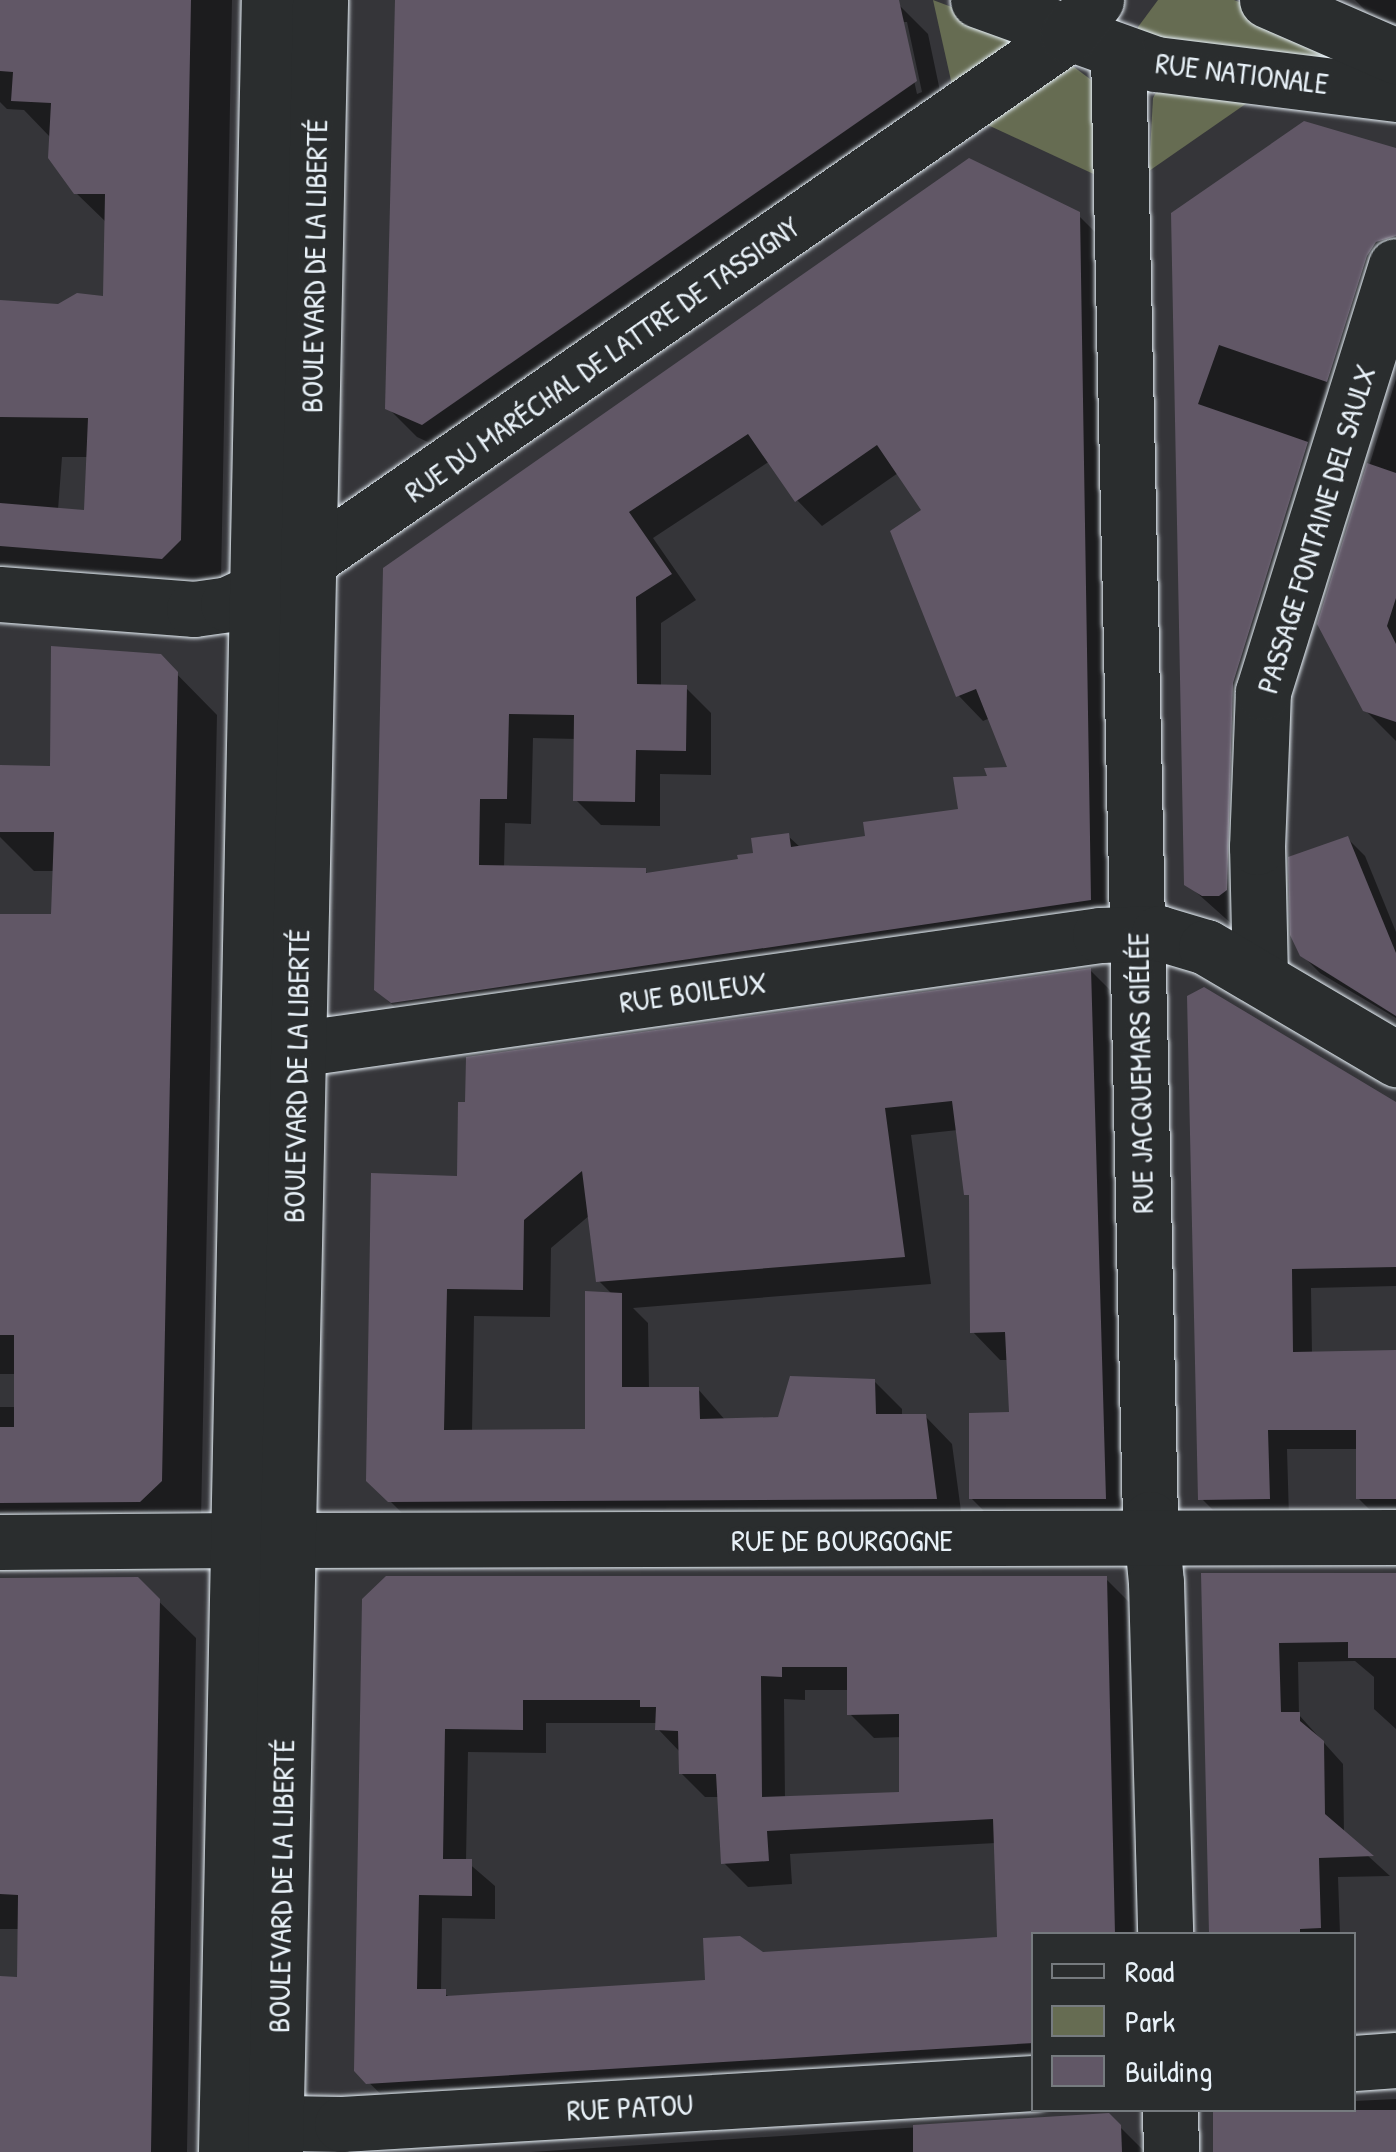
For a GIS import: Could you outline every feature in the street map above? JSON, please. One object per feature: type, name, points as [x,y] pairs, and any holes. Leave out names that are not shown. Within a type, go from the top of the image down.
[{"type":"street","name":"BOULEVARD DE LA LIBERTÉ","points":[[269,0],[257,592],[273,1050]]},
{"type":"street","name":"BOULEVARD DE LA LIBERTÉ","points":[[251,2138],[273,1050],[308,564],[320,0]]},
{"type":"street","name":"RUE NATIONALE","points":[[978,0],[1094,29],[1173,68],[1396,94]]},
{"type":"street","name":"RUE NATIONALE","points":[[1267,0],[1396,56]]},
{"type":"street","name":"RUE DU MARÉCHAL DE LATTRE DE TASSIGNY","points":[[0,594],[194,609],[257,592],[308,564],[943,120],[1094,29]]},
{"type":"street","name":"RUE JACQUEMARS GIÉLÉE","points":[[1094,29],[1120,212],[1152,1538],[1166,1932]]},
{"type":"street","name":"PASSAGE FONTAINE DEL SAULX","points":[[1260,977],[1258,847],[1263,692],[1396,266]]},
{"type":"street","name":"RUE BOILEUX","points":[[273,1050],[1136,934],[1185,938],[1260,977],[1396,1059]]},
{"type":"street","name":"RUE DE BOURGOGNE","points":[[0,1542],[1396,1537]]},
{"type":"street","points":[[1356,2063],[1396,2060]]},
{"type":"street","name":"RUE PATOU","points":[[251,2138],[1031,2083]]},
{"type":"street","points":[[1170,2112],[1171,2152]]},
{"type":"green space","points":[[933,0],[1010,29],[1015,42],[952,85]]},
{"type":"green space","points":[[1158,0],[1234,0],[1354,47],[1347,71],[1138,41],[1138,27]]},
{"type":"green space","points":[[1054,67],[1074,67],[1094,82],[1100,177],[977,120]]},
{"type":"green space","points":[[1160,85],[1260,94],[1149,171],[1153,98]]},
{"type":"building","points":[[0,0],[191,0],[181,540],[162,559],[0,546],[0,503],[84,510],[88,418],[0,417],[0,300],[58,304],[77,293],[103,296],[105,194],[74,194],[48,158],[51,103],[11,101],[13,72],[0,71]]},
{"type":"building","points":[[395,0],[899,0],[917,81],[422,425],[385,409]]},
{"type":"building","points":[[1304,121],[1396,148],[1396,236],[1376,242],[1367,256],[1327,382],[1219,345],[1198,404],[1308,442],[1233,683],[1227,890],[1219,896],[1202,896],[1184,885],[1171,213]]},
{"type":"building","points":[[969,158],[1080,212],[1091,900],[391,1003],[374,990],[383,568]],"holes":[[[748,434],[795,502],[877,445],[921,510],[890,531],[956,697],[976,689],[1007,767],[984,768],[987,776],[953,777],[958,809],[863,822],[865,836],[791,847],[789,833],[751,838],[753,853],[737,855],[738,859],[646,873],[646,868],[479,865],[480,799],[507,799],[509,714],[574,715],[573,801],[635,802],[636,750],[686,751],[687,685],[637,684],[636,597],[672,574],[629,512]]]},
{"type":"building","points":[[1367,463],[1396,473],[1396,598],[1387,626],[1396,644],[1396,722],[1363,711],[1317,624]]},
{"type":"building","points":[[51,646],[161,654],[178,672],[162,1481],[140,1502],[0,1503],[0,1427],[14,1427],[14,1335],[0,1335],[0,914],[51,914],[54,832],[0,832],[0,765],[50,766]]},
{"type":"building","points":[[1348,836],[1396,953],[1396,1016],[1300,956],[1290,935],[1288,857]]},
{"type":"building","points":[[1091,968],[1106,1499],[969,1499],[969,1413],[1009,1412],[1005,1332],[970,1333],[969,1195],[964,1195],[952,1101],[885,1108],[905,1257],[596,1282],[582,1171],[524,1220],[523,1290],[447,1289],[444,1430],[585,1429],[585,1291],[622,1293],[622,1387],[699,1387],[700,1419],[778,1417],[790,1376],[875,1379],[876,1414],[926,1414],[937,1499],[388,1502],[366,1481],[371,1173],[457,1176],[458,1102],[465,1102],[466,1057]]},
{"type":"building","points":[[1204,987],[1396,1102],[1396,1267],[1292,1269],[1293,1352],[1396,1350],[1396,1499],[1356,1499],[1356,1430],[1268,1430],[1270,1499],[1198,1500],[1187,996]]},
{"type":"building","points":[[1201,1573],[1396,1573],[1396,1658],[1348,1658],[1348,1642],[1279,1643],[1281,1712],[1300,1712],[1300,1721],[1324,1741],[1325,1814],[1374,1856],[1319,1858],[1321,1928],[1300,1932],[1209,1932]]},
{"type":"building","points":[[386,1576],[1107,1576],[1115,1932],[1031,1932],[1031,2043],[366,2084],[354,2071],[362,1599]],"holes":[[[782,1667],[847,1667],[847,1715],[899,1714],[899,1792],[762,1797],[761,1676],[782,1677]],[[523,1700],[640,1700],[640,1707],[656,1707],[655,1730],[678,1731],[679,1774],[716,1774],[721,1864],[769,1861],[767,1831],[993,1819],[997,1937],[763,1952],[740,1936],[703,1938],[705,1980],[446,1996],[446,1989],[417,1989],[419,1895],[472,1896],[472,1859],[443,1859],[445,1729],[523,1730]]]},
{"type":"building","points":[[138,1577],[160,1599],[151,2152],[0,2152],[0,1976],[17,1977],[18,1895],[0,1894],[0,1578]]},
{"type":"building","points":[[1396,2110],[1396,2152],[1213,2152],[1213,2112]]},
{"type":"building","points":[[1109,2113],[1121,2125],[1122,2152],[913,2152],[913,2125]]}]
